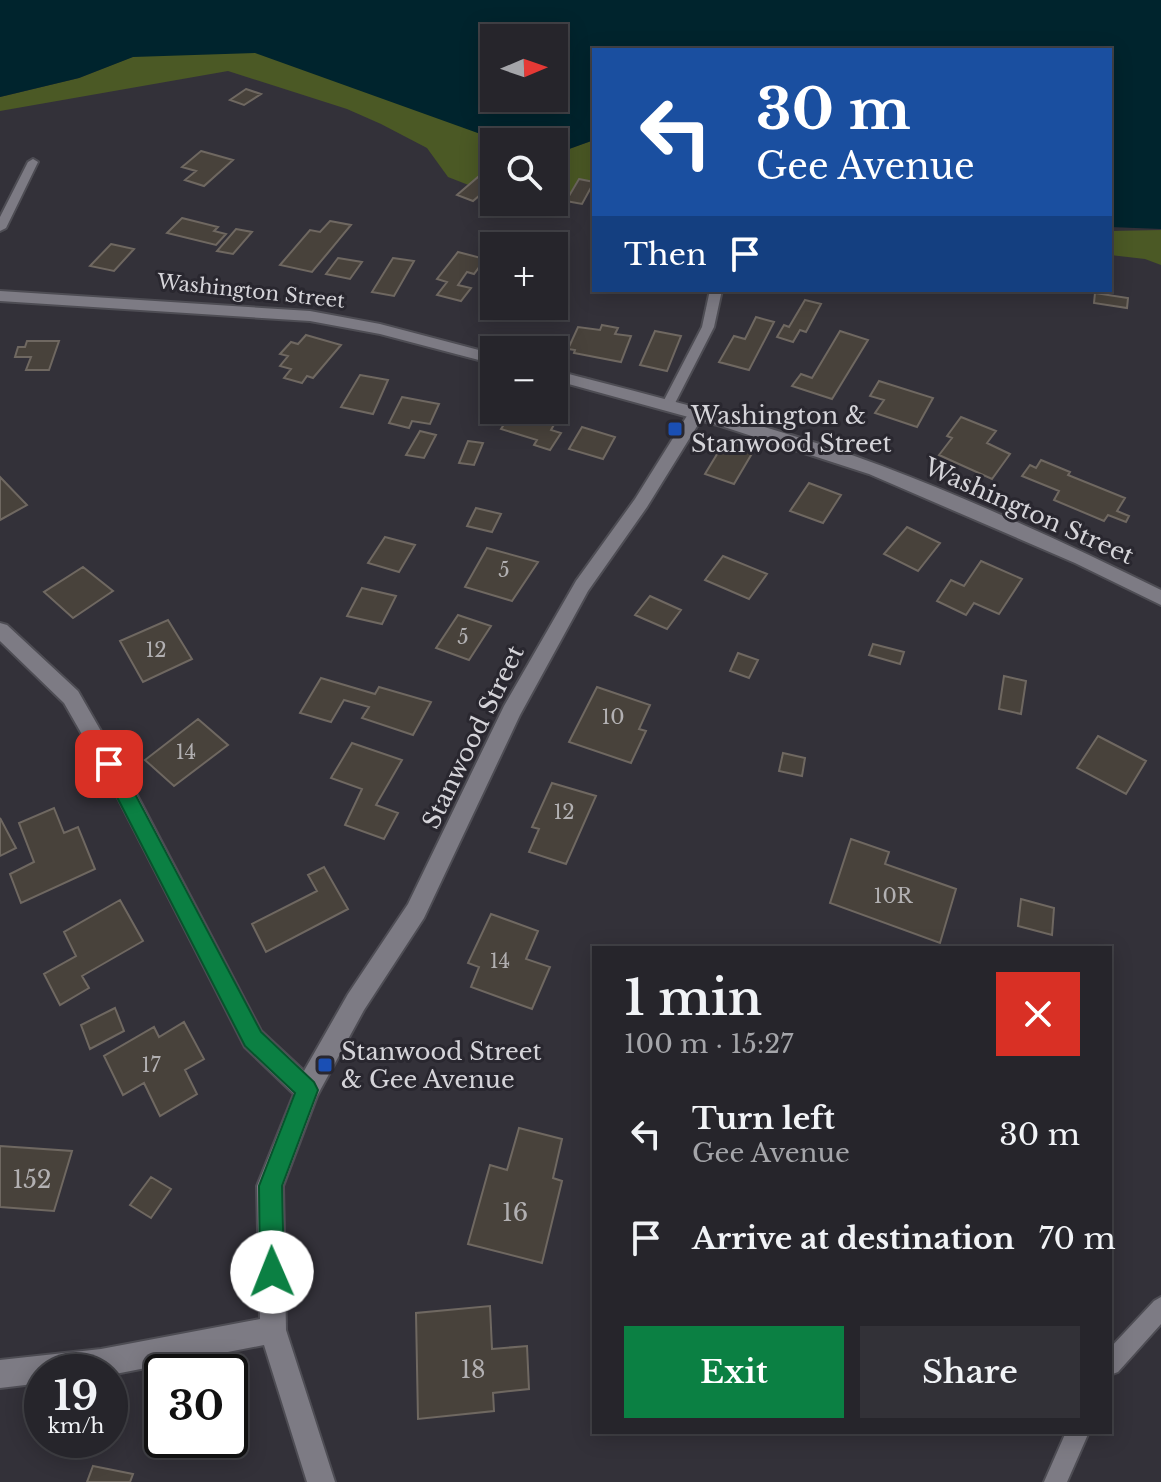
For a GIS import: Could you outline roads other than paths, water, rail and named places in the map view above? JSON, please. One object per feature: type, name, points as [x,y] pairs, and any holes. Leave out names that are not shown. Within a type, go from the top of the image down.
[{"type":"street","name":"Washington Street","points":[[0,296],[203,306],[313,317],[373,327],[480,355]]},
{"type":"street","name":"Washington Street","points":[[568,379],[875,470],[1081,558],[1161,598]]},
{"type":"street","name":"Stanwood Street","points":[[321,1482],[273,1330],[270,1186],[307,1090],[356,1002],[416,911],[511,712],[555,633],[696,415]]},
{"type":"street","points":[[0,630],[71,697],[122,786],[253,1039],[307,1090]]},
{"type":"street","points":[[0,1374],[101,1363],[273,1330]]},
{"type":"lane","points":[[0,228],[33,162]]},
{"type":"lane","points":[[667,406],[708,327],[716,292]]},
{"type":"lane","points":[[1112,1362],[1161,1308]]},
{"type":"lane","points":[[1055,1482],[1077,1434]]},
{"type":"water","points":[[0,0],[1161,0],[1161,229],[1112,227],[1112,48],[592,48],[592,141],[569,149],[568,128],[480,128],[480,134],[255,53],[133,57],[79,78],[0,97]]},
{"type":"place","name":"Washington & Stanwood Street","points":[[675,429]]},
{"type":"place","name":"Stanwood Street & Gee Avenue","points":[[325,1065]]}]
